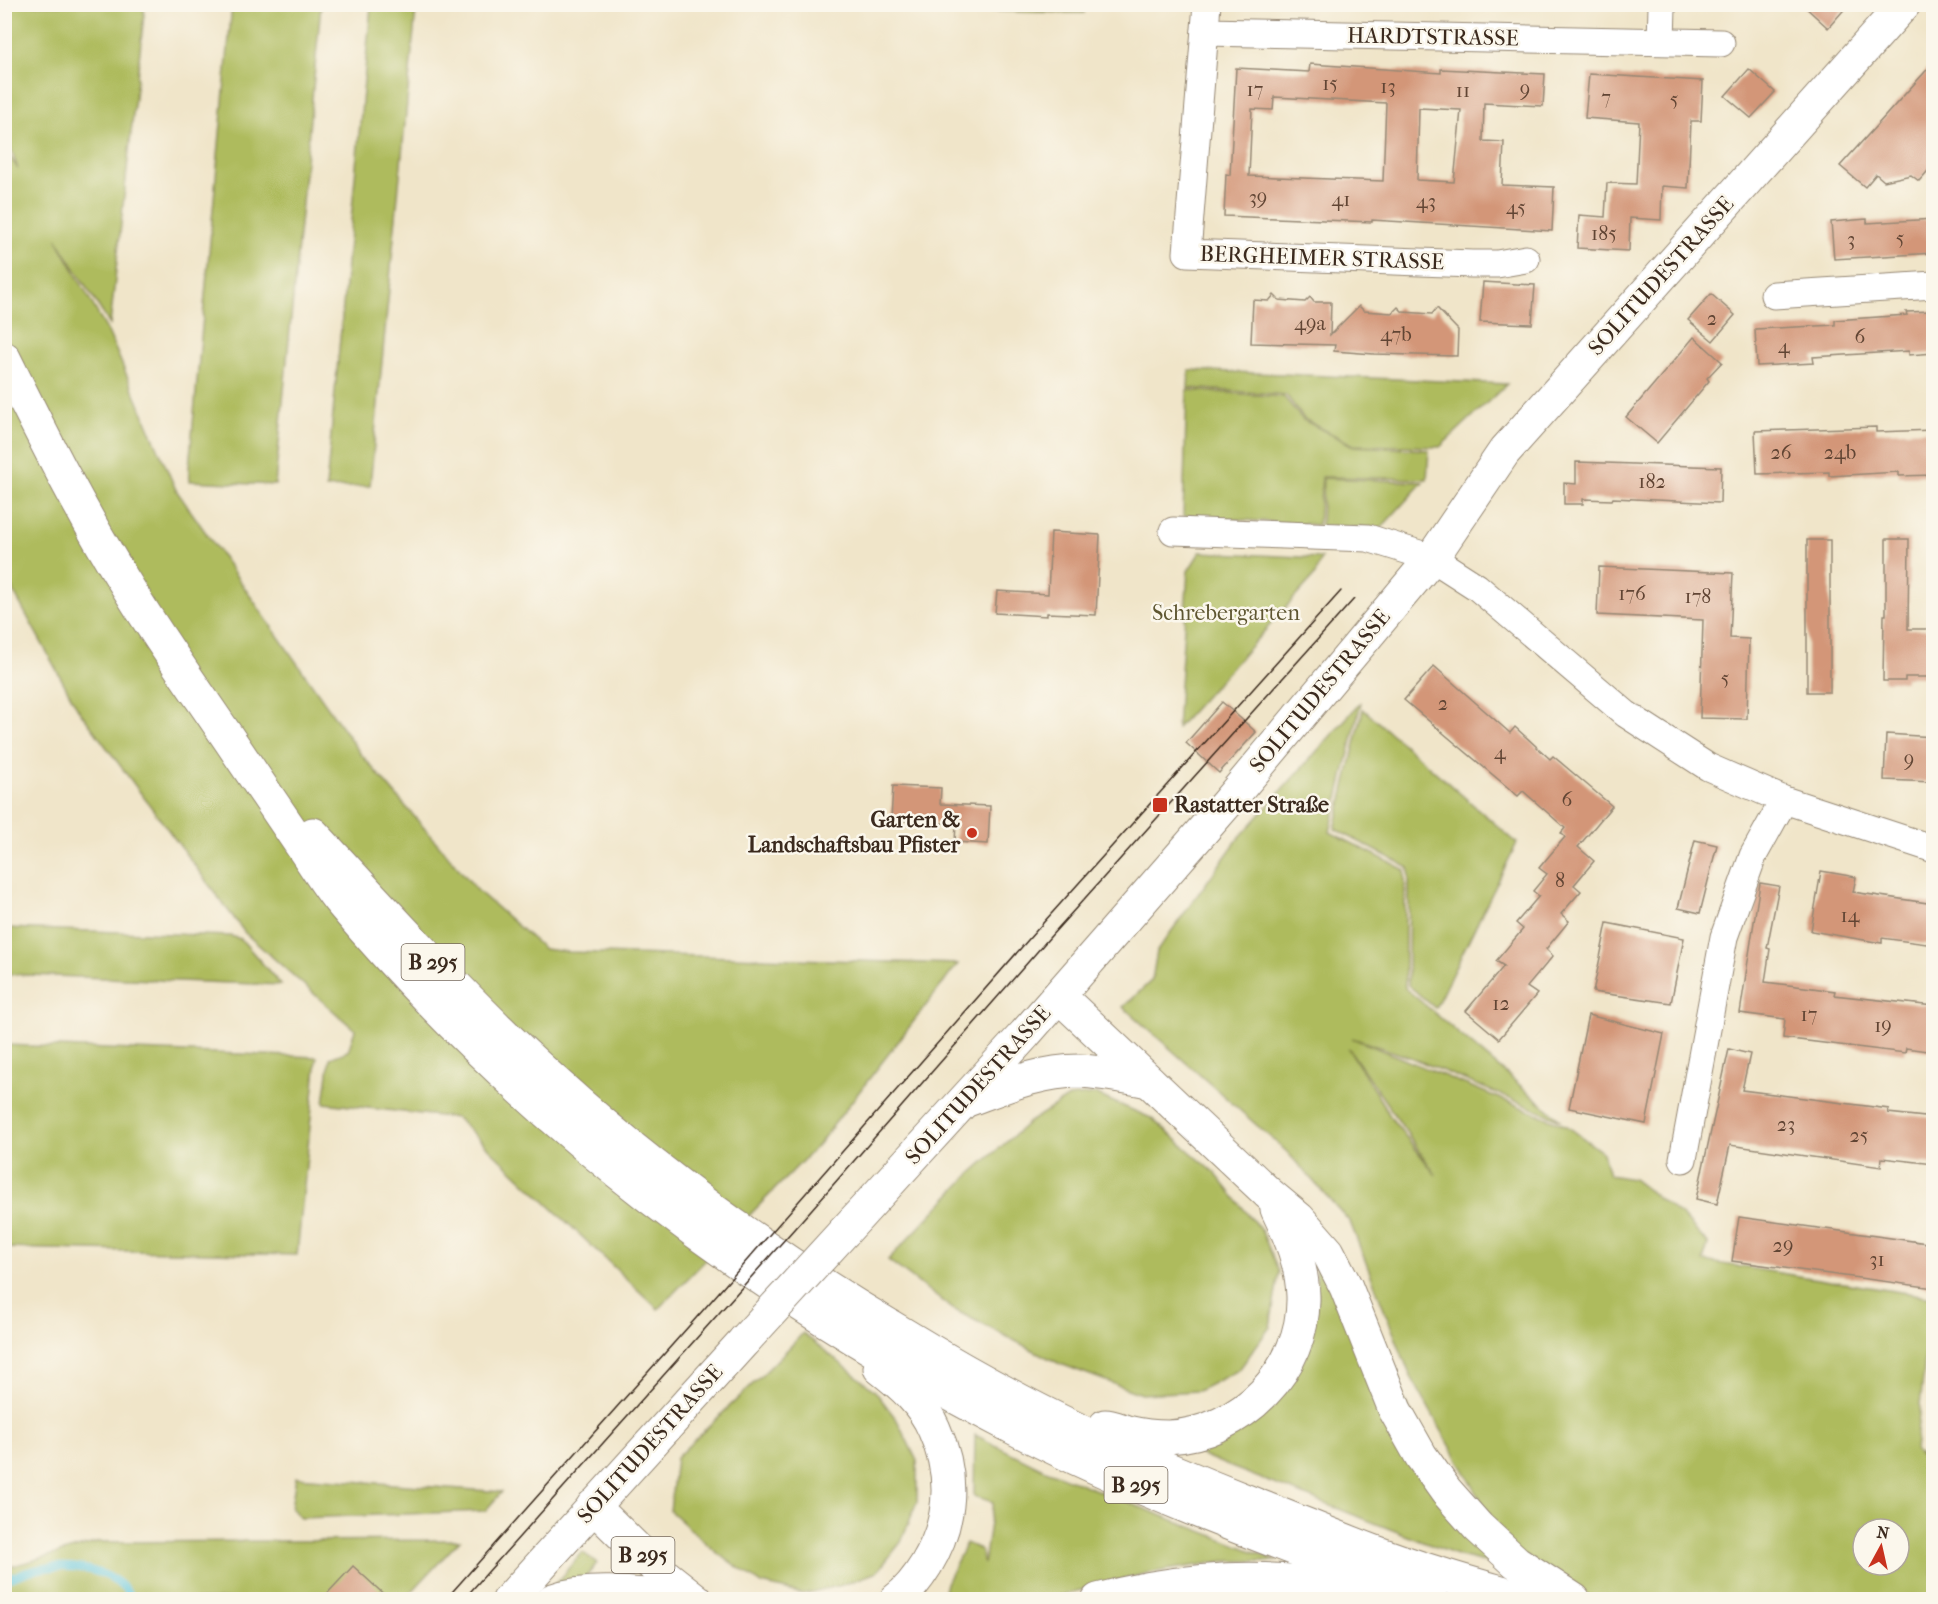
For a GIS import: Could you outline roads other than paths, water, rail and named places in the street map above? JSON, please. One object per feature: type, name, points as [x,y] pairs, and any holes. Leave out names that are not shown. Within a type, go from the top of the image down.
[{"type":"main road","name":"SOLITUDESTRASSE","points":[[509,1599],[967,1100],[1059,996],[1226,804],[1432,558],[1504,452],[1904,4]]},
{"type":"main road","name":"B 295","points":[[4,358],[76,499],[130,592],[335,895],[449,1021],[597,1154],[681,1221],[743,1265],[855,1338],[1014,1428],[1144,1488],[1246,1531],[1431,1599]]},
{"type":"main road","name":"B 295","points":[[242,758],[470,1000],[554,1081],[636,1151],[714,1212],[840,1297],[941,1357],[1074,1428],[1328,1533],[1434,1572],[1529,1599]]},
{"type":"main road","name":"B 295","points":[[1059,996],[1269,1194],[1299,1219],[1328,1252],[1346,1287],[1395,1410],[1421,1456],[1446,1491],[1478,1527],[1516,1562],[1574,1599]]},
{"type":"main road","points":[[967,1100],[1036,1076],[1057,1073],[1095,1072],[1149,1081]]},
{"type":"main road","name":"B 295","points":[[1074,1428],[1109,1426],[1130,1432],[1169,1437],[1199,1431],[1227,1421],[1253,1405],[1275,1382],[1288,1360],[1299,1328],[1303,1297],[1300,1270],[1292,1240],[1269,1194]]},
{"type":"main road","name":"B 295","points":[[855,1338],[874,1363],[901,1385],[919,1404],[934,1428],[943,1452],[947,1477],[948,1506],[944,1530],[922,1571],[905,1593],[896,1599]]},
{"type":"main road","name":"B 295","points":[[593,1506],[658,1570],[695,1599]]},
{"type":"main road","points":[[1098,1599],[1146,1588],[1202,1582],[1254,1580],[1308,1583],[1380,1599]]},
{"type":"main road","name":"B 295","points":[[553,1599],[566,1595],[601,1594],[695,1599]]},
{"type":"street","name":"BERGHEIMER STRASSE","points":[[1207,4],[1187,253],[1461,264],[1497,264],[1526,259]]},
{"type":"street","points":[[1660,41],[1662,7]]},
{"type":"street","name":"HARDTSTRASSE","points":[[1205,32],[1721,43]]},
{"type":"street","points":[[1774,295],[1934,285]]},
{"type":"street","points":[[1173,531],[1368,538],[1432,558],[1477,587],[1626,714],[1708,767],[1784,800],[1934,849]]},
{"type":"street","points":[[1683,1159],[1724,937],[1754,856],[1784,800]]},
{"type":"waterway","points":[[4,1580],[40,1569],[82,1568],[117,1582],[132,1600]]},
{"type":"tram line","points":[[445,1600],[1043,923],[1341,591]]},
{"type":"tram line","points":[[463,1600],[811,1210],[1050,937],[1354,599]]},
{"type":"place","name":"Rastatter Straße","points":[[1160,805]]},
{"type":"place","name":"Garten & Landschaftsbau Pfister","points":[[972,833]]},
{"type":"park label","name":"Schrebergarten","points":[[1226,613]]}]
